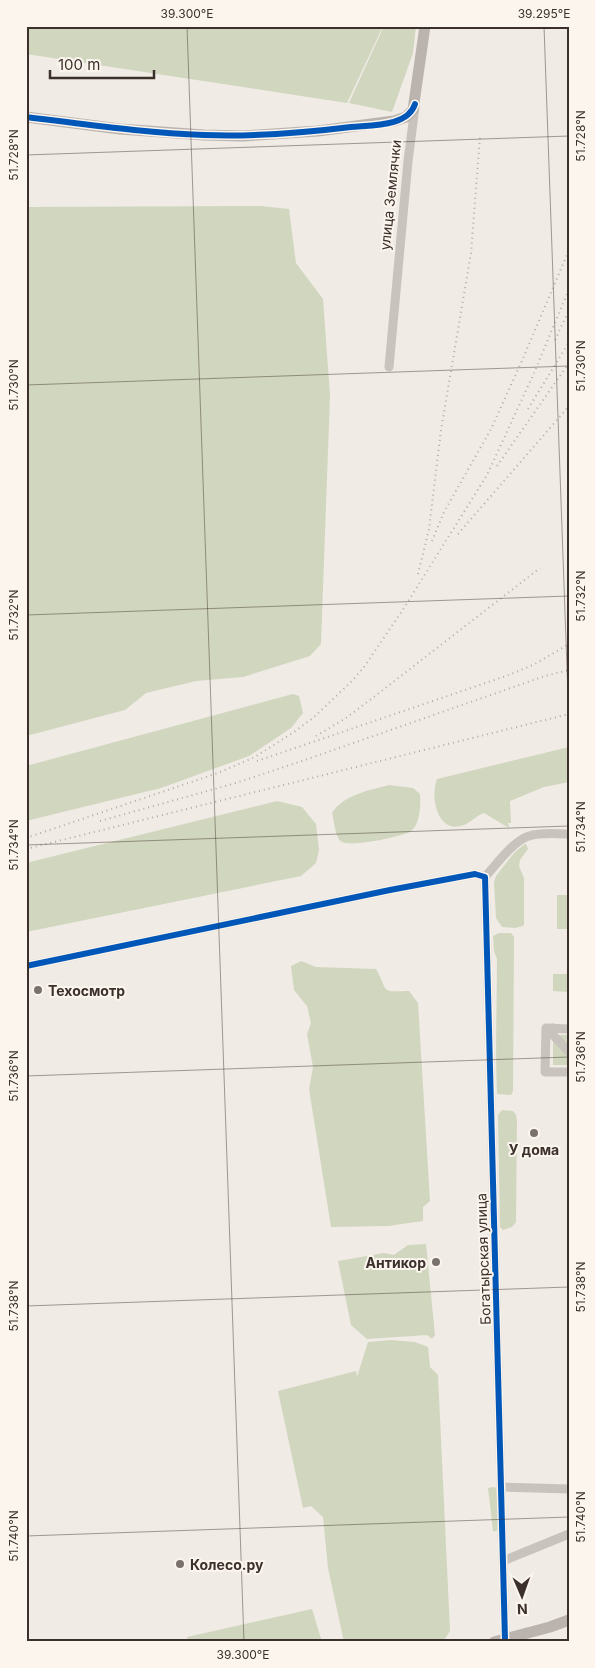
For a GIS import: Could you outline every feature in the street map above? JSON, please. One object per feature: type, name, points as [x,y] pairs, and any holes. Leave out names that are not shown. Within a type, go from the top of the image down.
[{"type":"street","name":"улица Землячки","points":[[389,367],[407,170],[425,26]]},
{"type":"street","points":[[26,117],[171,134],[243,136],[318,131],[385,123],[406,117],[413,110],[415,104]]},
{"type":"street","points":[[26,966],[390,890],[475,874],[485,877],[517,842],[527,836],[569,834]]},
{"type":"street","name":"Богатырская улица","points":[[485,877],[503,1561],[500,1641]]},
{"type":"street","points":[[569,1029],[546,1028],[545,1072],[569,1072]]},
{"type":"street","points":[[553,1028],[553,1035],[569,1052]]},
{"type":"street","points":[[501,1487],[569,1489]]},
{"type":"street","points":[[503,1561],[569,1534]]},
{"type":"street","points":[[500,1641],[569,1620]]},
{"type":"green space","points":[[26,26],[383,26],[347,103],[26,54]]},
{"type":"green space","points":[[384,26],[416,26],[413,53],[392,112],[349,103]]},
{"type":"green space","points":[[261,206],[289,209],[296,263],[323,299],[330,395],[321,644],[310,656],[243,677],[196,681],[146,693],[125,710],[26,736],[26,207]]},
{"type":"green space","points":[[293,694],[299,696],[303,713],[291,728],[249,756],[161,788],[26,821],[26,766]]},
{"type":"green space","points":[[569,747],[569,782],[544,787],[510,801],[511,823],[508,823],[509,828],[484,813],[464,825],[455,827],[447,825],[442,820],[435,804],[434,795],[437,779]]},
{"type":"green space","points":[[389,785],[413,788],[420,794],[419,814],[414,828],[398,836],[376,841],[342,842],[336,833],[332,813],[343,802],[358,794]]},
{"type":"green space","points":[[277,801],[302,807],[316,824],[319,850],[316,863],[301,876],[26,932],[26,863]]},
{"type":"green space","points":[[525,844],[528,849],[520,860],[519,866],[524,878],[524,924],[515,928],[502,927],[496,918],[494,882],[496,876],[515,852]]},
{"type":"green space","points":[[557,895],[569,895],[569,929],[557,929]]},
{"type":"green space","points":[[499,933],[511,933],[514,937],[513,1091],[511,1095],[497,1094],[497,959],[494,951],[493,936]]},
{"type":"green space","points":[[301,961],[316,967],[376,969],[386,989],[389,991],[409,991],[418,1003],[430,1201],[423,1207],[423,1221],[388,1226],[331,1227],[309,1089],[313,1067],[307,1034],[311,1023],[307,1006],[294,990],[291,966]]},
{"type":"green space","points":[[553,974],[569,974],[569,992],[553,991]]},
{"type":"green space","points":[[553,1035],[569,1035],[569,1065],[553,1065]]},
{"type":"green space","points":[[502,1110],[513,1111],[517,1121],[516,1222],[512,1227],[503,1230],[500,1227],[498,1115]]},
{"type":"green space","points":[[426,1244],[435,1335],[432,1339],[427,1335],[367,1339],[351,1325],[338,1261],[384,1253],[394,1255],[408,1245]]},
{"type":"green space","points":[[391,1340],[415,1342],[428,1347],[430,1367],[438,1375],[450,1631],[443,1642],[344,1642],[328,1568],[323,1517],[311,1506],[303,1508],[278,1391],[356,1371],[357,1377],[368,1342]]},
{"type":"green space","points":[[488,1488],[497,1488],[498,1529],[496,1531],[493,1531]]},
{"type":"green space","points":[[312,1609],[322,1642],[188,1642],[187,1637]]},
{"type":"railway","points":[[418,574],[429,529],[441,430],[471,253],[480,137]]},
{"type":"railway","points":[[432,541],[444,512],[491,429],[569,250]]},
{"type":"railway","points":[[26,838],[218,773],[255,757],[313,718],[352,681],[364,667],[404,608],[487,475],[534,373],[569,289]]},
{"type":"railway","points":[[555,340],[569,310]]},
{"type":"railway","points":[[528,409],[569,342]]},
{"type":"railway","points":[[497,466],[569,363]]},
{"type":"railway","points":[[458,534],[569,406]]},
{"type":"railway","points":[[316,736],[346,718],[540,568]]},
{"type":"railway","points":[[257,761],[509,675],[535,664],[569,644]]},
{"type":"railway","points":[[100,821],[236,783],[545,676],[569,670]]},
{"type":"railway","points":[[26,849],[569,714]]},
{"type":"cycle path","points":[[26,117],[159,132],[204,135],[259,135],[378,125],[397,121],[405,117],[411,112],[415,104]]},
{"type":"cycle path","points":[[26,966],[390,890],[475,874],[485,877],[505,1640]]},
{"type":"place","name":"Техосмотр","points":[[38,990]]},
{"type":"place","name":"У дома","points":[[534,1133]]},
{"type":"place","name":"Антикор","points":[[436,1262]]},
{"type":"place","name":"Колесо.ру","points":[[180,1564]]}]
